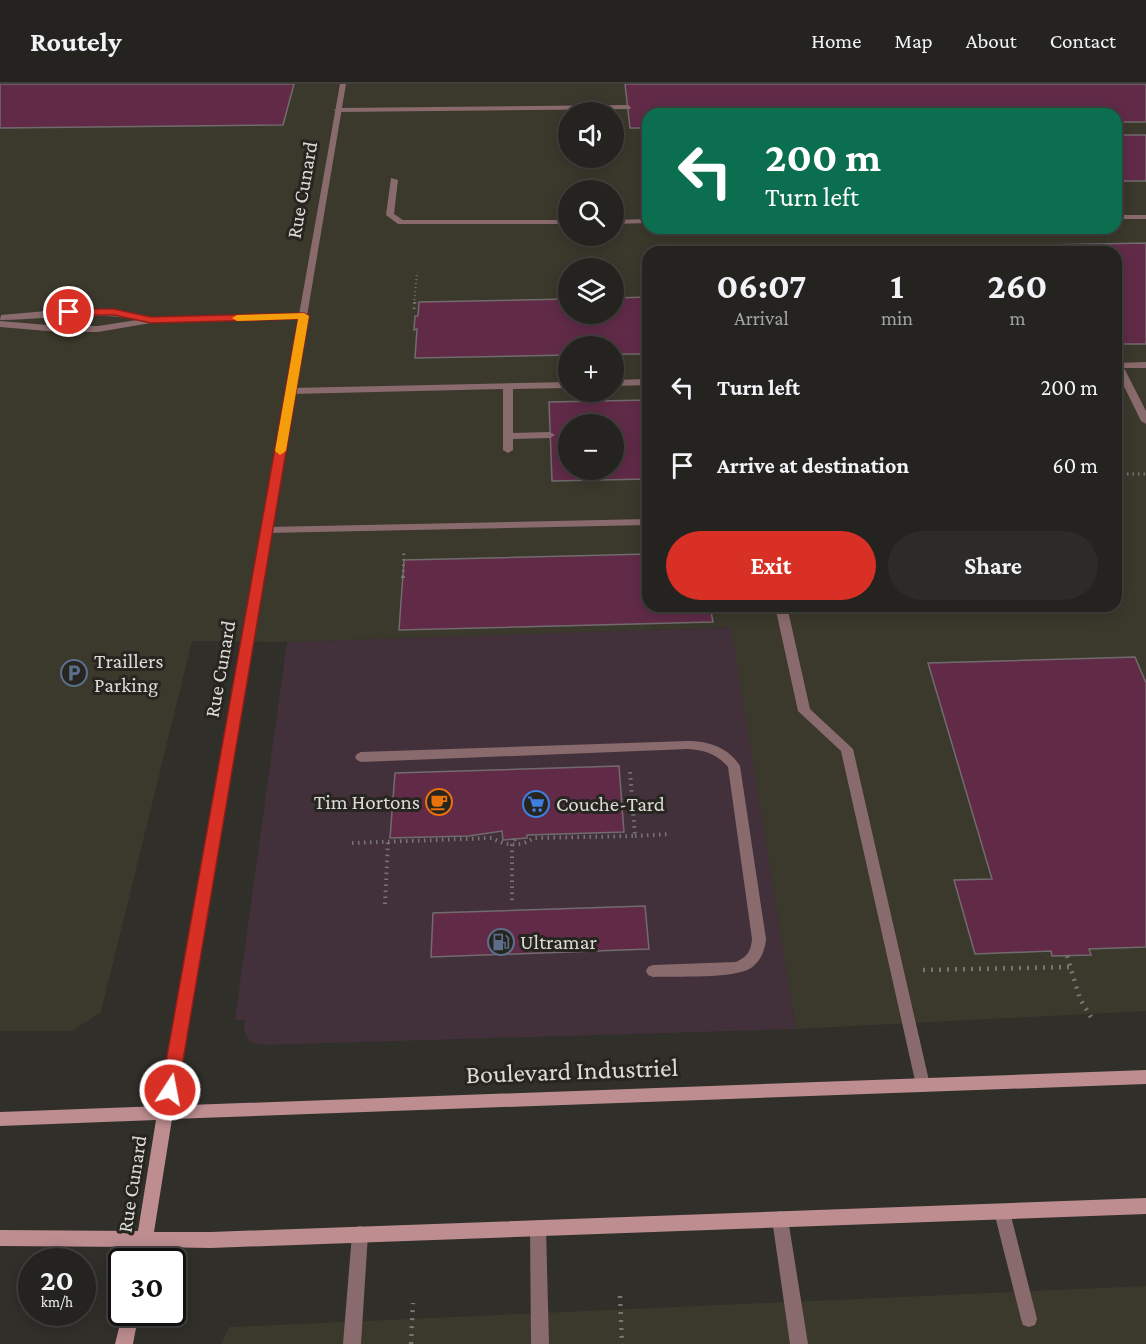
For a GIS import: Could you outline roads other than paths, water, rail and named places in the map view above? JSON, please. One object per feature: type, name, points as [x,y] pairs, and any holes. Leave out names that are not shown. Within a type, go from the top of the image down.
[{"type":"street","name":"Rue Cunard","points":[[144,1248],[165,1113],[343,84]]},
{"type":"street","points":[[338,110],[627,107]]},
{"type":"street","points":[[394,180],[390,215],[395,221],[558,222]]},
{"type":"street","points":[[1122,217],[1146,217]]},
{"type":"street","points":[[624,222],[642,221]]},
{"type":"street","points":[[0,319],[69,312],[114,312],[151,320]]},
{"type":"street","points":[[0,324],[59,329],[98,329],[151,320],[304,316]]},
{"type":"street","points":[[1122,365],[1146,365]]},
{"type":"street","points":[[1122,373],[1146,421]]},
{"type":"street","points":[[624,383],[642,382]]},
{"type":"street","points":[[291,391],[558,385]]},
{"type":"street","points":[[508,386],[508,450]]},
{"type":"street","points":[[508,436],[550,435]]},
{"type":"street","points":[[267,530],[642,522]]},
{"type":"street","points":[[782,612],[804,711],[847,749],[923,1084]]},
{"type":"street","points":[[361,757],[688,745],[709,747],[725,757],[734,766],[759,939],[757,954],[745,965],[736,968],[653,971]]},
{"type":"street","name":"Boulevard Industriel","points":[[0,1119],[1146,1077]]},
{"type":"street","points":[[0,1238],[211,1240],[1146,1206]]},
{"type":"street","points":[[1002,1212],[1029,1319]]},
{"type":"street","points":[[780,1219],[799,1344]]},
{"type":"street","points":[[538,1228],[540,1344]]},
{"type":"street","points":[[352,1344],[360,1234]]},
{"type":"street","points":[[124,1344],[128,1326]]},
{"type":"place","name":"Traillers Parking","points":[[74,673]]},
{"type":"place","name":"Tim Hortons","points":[[439,802]]},
{"type":"place","name":"Couche-Tard","points":[[536,804]]},
{"type":"place","name":"Ultramar","points":[[501,942]]}]
